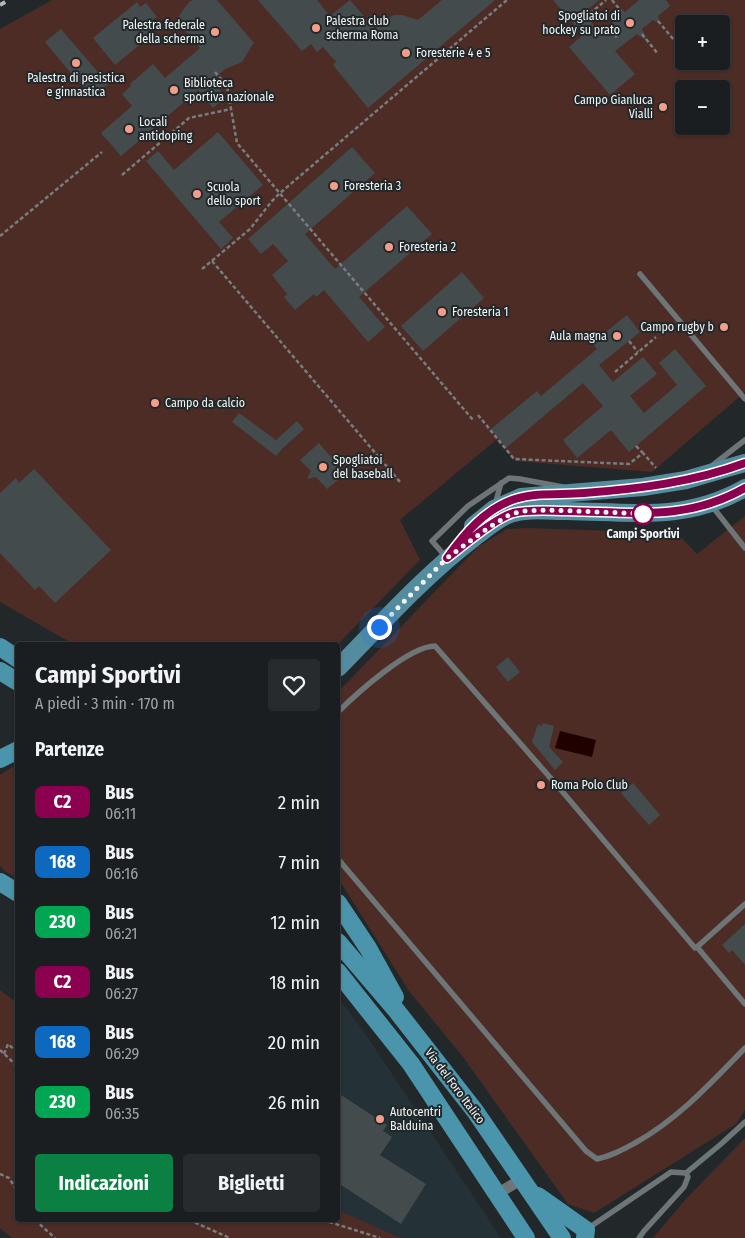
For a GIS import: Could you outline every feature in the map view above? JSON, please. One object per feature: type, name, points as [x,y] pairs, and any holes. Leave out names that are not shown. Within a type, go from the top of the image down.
[{"type":"highway","points":[[0,637],[15,644]]},
{"type":"highway","points":[[0,647],[15,657]]},
{"type":"highway","points":[[0,671],[15,680]]},
{"type":"highway","points":[[0,759],[15,752]]},
{"type":"highway","points":[[0,882],[15,891]]},
{"type":"highway","points":[[340,905],[368,948],[420,1041]]},
{"type":"highway","name":"Via del Foro Italico","points":[[340,944],[396,1010],[475,1111],[562,1238]]},
{"type":"highway","name":"Via del Foro Italico","points":[[340,975],[411,1064],[526,1238]]},
{"type":"highway","points":[[526,1185],[585,1234]]},
{"type":"main road","points":[[340,666],[447,558],[474,525],[495,505],[547,494],[592,493],[643,487],[700,476],[745,463]]},
{"type":"main road","points":[[693,508],[689,498],[690,488],[700,476]]},
{"type":"main road","points":[[447,558],[511,514],[524,511],[651,514],[711,504],[745,488]]},
{"type":"street","points":[[497,1194],[526,1185]]},
{"type":"lane","points":[[640,274],[745,399]]},
{"type":"lane","points":[[700,476],[745,440]]},
{"type":"lane","points":[[447,558],[432,540],[468,506],[509,478],[592,493]]},
{"type":"lane","points":[[488,528],[501,483]]},
{"type":"lane","points":[[486,493],[492,496],[495,505]]},
{"type":"lane","points":[[711,504],[745,548]]},
{"type":"lane","points":[[340,710],[393,665],[426,646],[435,646],[745,1004]]},
{"type":"lane","points":[[340,861],[586,1151],[597,1159],[610,1157],[656,1131],[695,1099],[745,1048]]},
{"type":"lane","points":[[697,947],[745,904]]},
{"type":"lane","points":[[585,1234],[671,1172],[686,1173],[745,1122]]},
{"type":"lane","points":[[639,1238],[644,1230],[684,1187],[688,1178],[686,1173]]},
{"type":"path","points":[[202,269],[250,229],[280,193],[508,0]]},
{"type":"path","points":[[580,22],[606,0]]},
{"type":"path","points":[[612,0],[621,12]]},
{"type":"path","points":[[658,21],[674,40]]},
{"type":"path","points":[[642,34],[658,54]]},
{"type":"path","points":[[215,72],[227,86],[237,143],[473,420]]},
{"type":"path","points":[[122,175],[189,118],[231,109]]},
{"type":"path","points":[[0,236],[102,152]]},
{"type":"path","points":[[212,261],[400,482]]},
{"type":"path","points":[[615,372],[656,337]]},
{"type":"path","points":[[629,341],[638,352]]},
{"type":"path","points":[[619,368],[623,373]]},
{"type":"path","points":[[478,415],[514,459],[629,464],[643,453]]},
{"type":"path","points":[[636,446],[656,468]]},
{"type":"path","points":[[4,1054],[8,1044],[15,1051]]},
{"type":"path","points":[[0,1050],[15,1064]]},
{"type":"path","points":[[0,1174],[9,1178],[15,1187]]},
{"type":"path","points":[[37,1222],[55,1238]]},
{"type":"path","points":[[194,1222],[230,1238]]},
{"type":"path","points":[[329,1222],[380,1238]]},
{"type":"shaded area","points":[[52,0],[745,0],[745,392],[652,472],[515,461],[496,440],[400,520],[420,560],[340,642],[70,642],[0,602],[0,29]]},
{"type":"shaded area","name":"Roma Polo Club","points":[[745,516],[745,1110],[736,1124],[594,1213],[568,1204],[463,1057],[409,991],[340,881],[340,690],[478,547],[507,529],[677,533],[697,554]]},
{"type":"shaded area","points":[[560,731],[596,740],[592,757],[555,748]]},
{"type":"shaded area","points":[[15,765],[15,877],[0,866],[0,775]]},
{"type":"shaded area","points":[[0,990],[15,1001],[15,1222],[340,1222],[340,1211],[401,1238],[12,1238],[0,1228]]},
{"type":"shaded area","name":"Autocentri Balduina","points":[[340,1001],[362,1029],[501,1238],[401,1238],[340,1211]]},
{"type":"shaded area","points":[[745,1138],[745,1238],[653,1238],[686,1199]]},
{"type":"building","points":[[193,0],[217,0],[254,43],[242,62],[225,69],[212,81],[226,97],[213,108],[198,90],[121,156],[101,133],[132,106],[122,94],[131,86],[130,84],[153,64],[165,78],[200,48],[176,20],[189,2]]},
{"type":"building","points":[[258,0],[317,0],[330,16],[350,0],[375,29],[384,20],[394,15],[402,15],[418,20],[442,0],[495,0],[368,108],[333,65],[336,62],[323,47],[317,52],[311,44],[302,51]]},
{"type":"building","points":[[553,0],[599,0],[584,13],[600,33],[620,16],[618,7],[625,12],[639,0],[666,0],[670,6],[658,16],[660,24],[653,20],[642,29],[647,41],[637,34],[615,51],[635,74],[610,95],[569,47],[583,35]]},
{"type":"building","points":[[137,2],[140,7],[146,3],[157,17],[147,24],[154,33],[115,65],[93,38]]},
{"type":"building","name":"Palestra di pesistica e ginnastica","points":[[61,29],[108,84],[92,98],[45,42]]},
{"type":"building","points":[[218,132],[263,185],[219,222],[233,238],[221,249],[146,161],[158,151],[174,170]]},
{"type":"building","points":[[352,147],[375,173],[305,234],[335,269],[407,206],[432,234],[359,297],[385,327],[368,342],[324,290],[316,297],[314,294],[295,310],[284,297],[287,294],[272,275],[288,261],[273,244],[261,254],[248,239]]},
{"type":"building","name":"Foresteria 1","points":[[462,272],[484,298],[423,351],[401,326]]},
{"type":"building","points":[[627,315],[640,332],[599,365],[613,382],[643,357],[657,374],[630,396],[644,413],[677,385],[659,363],[675,349],[706,386],[629,452],[611,430],[577,458],[563,440],[603,406],[583,383],[506,448],[491,429],[537,391],[541,396],[597,349],[592,343]]},
{"type":"building","points":[[239,413],[276,440],[297,421],[304,429],[276,456],[232,422]]},
{"type":"building","name":"Spogliatoi del baseball","points":[[319,443],[330,456],[336,454],[335,463],[345,474],[327,489],[316,477],[307,479],[311,471],[300,460]]},
{"type":"building","points":[[34,469],[111,550],[55,603],[39,586],[35,590],[0,553],[0,493],[16,478],[19,483]]},
{"type":"building","points":[[508,657],[520,672],[508,682],[496,667]]},
{"type":"building","points":[[543,723],[554,726],[549,747],[563,762],[555,770],[532,742],[538,724],[542,726]]},
{"type":"building","points":[[633,783],[660,815],[649,825],[621,793]]},
{"type":"building","points":[[745,924],[745,965],[732,950],[729,953],[722,945]]},
{"type":"building","points":[[340,1094],[387,1125],[383,1131],[392,1137],[380,1155],[426,1184],[401,1224],[340,1184]]},
{"type":"railway","points":[[0,5],[9,0]]},
{"type":"bus line","name":"C2","points":[[745,463],[686,480],[643,487],[515,499],[500,505],[478,521],[460,540],[447,558],[499,520],[511,514],[524,511],[548,510],[651,514],[704,506],[745,488]]},
{"type":"place","name":"Spogliatoi di hockey su prato","points":[[630,23]]},
{"type":"place","name":"Palestra club scherma Roma","points":[[316,28]]},
{"type":"place","name":"Palestra federale della scherma","points":[[215,32]]},
{"type":"place","name":"Foresterie 4 e 5","points":[[406,53]]},
{"type":"place","name":"Palestra di pesistica e ginnastica","points":[[76,63]]},
{"type":"place","name":"Biblioteca sportiva nazionale","points":[[174,90]]},
{"type":"place","name":"Campo Gianluca Vialli","points":[[663,107]]},
{"type":"place","name":"Locali antidoping","points":[[129,129]]},
{"type":"place","name":"Foresteria 3","points":[[334,186]]},
{"type":"place","name":"Scuola dello sport","points":[[197,194]]},
{"type":"place","name":"Foresteria 2","points":[[389,247]]},
{"type":"place","name":"Foresteria 1","points":[[442,312]]},
{"type":"place","name":"Campo rugby b","points":[[724,327]]},
{"type":"place","name":"Aula magna","points":[[617,336]]},
{"type":"place","name":"Campo da calcio","points":[[155,403]]},
{"type":"place","name":"Spogliatoi del baseball","points":[[323,467]]},
{"type":"place","name":"Campi Sportivi","points":[[643,514]]},
{"type":"place","name":"Roma Polo Club","points":[[541,785]]},
{"type":"place","name":"Autocentri Balduina","points":[[380,1119]]},
{"type":"route","points":[[379,627],[447,558],[499,520],[511,514],[524,511],[548,510],[651,514],[643,514]]}]
